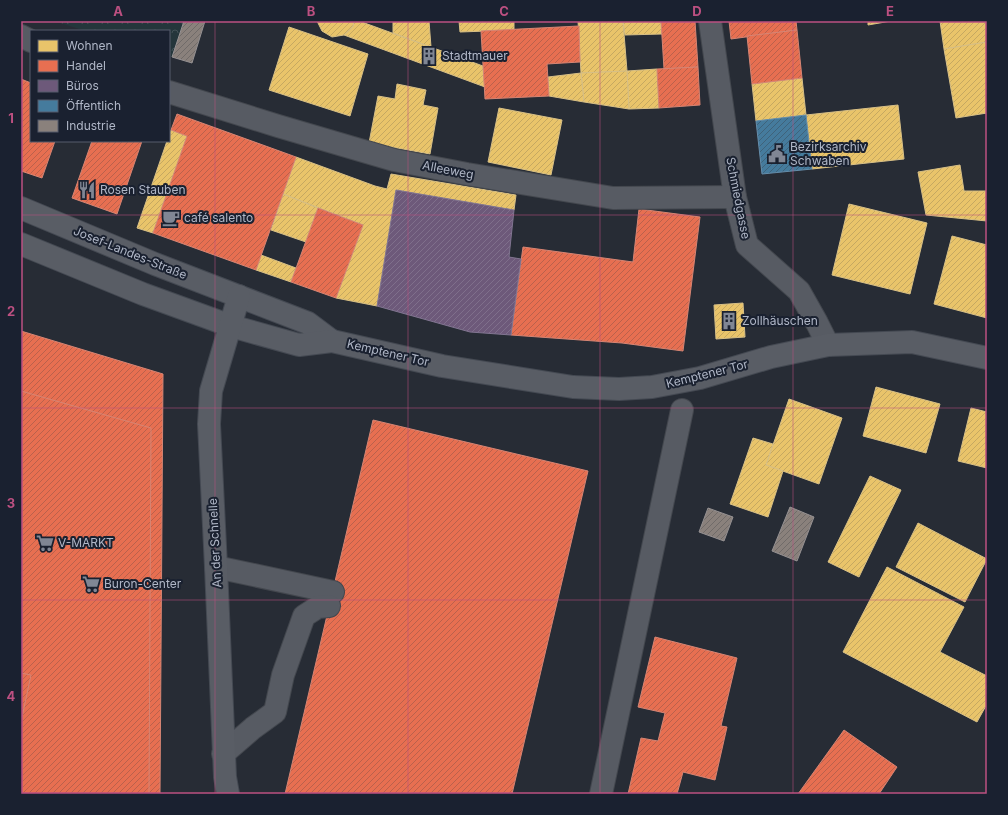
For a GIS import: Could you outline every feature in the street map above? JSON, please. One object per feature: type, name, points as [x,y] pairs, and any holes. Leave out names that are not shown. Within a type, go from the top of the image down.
[{"type":"main road","name":"Josef-Landes-Straße","points":[[21,208],[155,264],[240,296]]},
{"type":"main road","points":[[21,244],[143,294],[230,326]]},
{"type":"main road","name":"Kemptener Tor","points":[[240,296],[308,323],[332,340],[442,366],[509,378],[573,387],[620,389],[652,387],[688,381],[771,357],[828,345],[912,342],[987,358]]},
{"type":"main road","name":"An der Schnelle","points":[[228,794],[223,754],[209,424],[211,392],[240,296]]},
{"type":"main road","name":"Kemptener Tor","points":[[230,326],[300,345],[332,340]]},
{"type":"street","name":"Schmiedgasse","points":[[710,21],[735,198],[746,245],[798,291],[818,323],[828,345]]},
{"type":"street","name":"Alleeweg","points":[[170,92],[256,120],[394,160],[467,174],[614,198],[735,198]]},
{"type":"street","points":[[601,794],[682,410]]},
{"type":"street","points":[[216,567],[331,599],[304,616],[283,675],[275,712],[223,754]]},
{"type":"green space","points":[[54,21],[184,21],[172,57],[170,56],[170,30],[83,30]]},
{"type":"building: Wohnen","points":[[317,21],[354,21],[353,27],[344,35],[332,37],[322,31]]},
{"type":"building: Wohnen","name":"Stadtmauer","points":[[354,21],[359,21],[483,66],[485,87],[344,35],[353,27]]},
{"type":"building: Wohnen","points":[[393,21],[429,21],[431,47],[393,33]]},
{"type":"building: Wohnen","points":[[459,21],[514,21],[514,30],[460,32]]},
{"type":"building: Wohnen","points":[[578,21],[623,21],[627,71],[581,73]]},
{"type":"building: Wohnen","points":[[623,21],[661,21],[662,34],[625,35]]},
{"type":"building: Wohnen","points":[[868,21],[891,21],[868,25]]},
{"type":"building: Wohnen","points":[[940,21],[987,21],[987,42],[944,49]]},
{"type":"building: Wohnen","points":[[289,27],[368,54],[350,116],[269,90]]},
{"type":"building: Wohnen","points":[[987,42],[987,113],[956,118],[944,49]]},
{"type":"building: Wohnen","points":[[657,69],[659,108],[629,109],[627,71]]},
{"type":"building: Wohnen","points":[[627,71],[629,109],[584,102],[581,73]]},
{"type":"building: Wohnen","points":[[581,73],[584,102],[549,96],[548,77]]},
{"type":"building: Wohnen","points":[[802,78],[806,115],[756,121],[752,84]]},
{"type":"building: Wohnen","points":[[397,84],[426,90],[423,105],[438,108],[430,154],[369,143],[378,96],[395,99]]},
{"type":"building: Wohnen","points":[[898,105],[904,159],[812,169],[806,115]]},
{"type":"building: Wohnen","points":[[499,108],[562,120],[551,175],[488,162]]},
{"type":"building: Wohnen","points":[[171,130],[187,136],[153,233],[137,228],[167,142],[170,142]]},
{"type":"building: Wohnen","points":[[296,157],[387,189],[391,174],[516,195],[514,210],[396,190],[377,306],[336,298],[363,225],[283,194]]},
{"type":"building: Wohnen","points":[[960,165],[964,191],[987,191],[987,221],[926,215],[918,172]]},
{"type":"building: Wohnen","points":[[283,194],[318,208],[306,242],[271,230]]},
{"type":"building: Wohnen","points":[[849,204],[927,223],[910,294],[832,275]]},
{"type":"building: Wohnen","points":[[952,236],[987,245],[987,318],[934,304]]},
{"type":"building: Wohnen","points":[[261,255],[296,268],[291,282],[256,270]]},
{"type":"building: Wohnen","name":"Zollhäuschen","points":[[743,303],[745,337],[716,339],[714,305]]},
{"type":"building: Wohnen","points":[[876,387],[940,404],[926,453],[863,436]]},
{"type":"building: Wohnen","points":[[789,399],[842,418],[819,484],[766,465]]},
{"type":"building: Wohnen","points":[[971,408],[987,412],[987,468],[958,461]]},
{"type":"building: Wohnen","points":[[753,438],[773,444],[766,465],[783,471],[768,517],[730,504]]},
{"type":"building: Wohnen","points":[[870,476],[901,490],[859,577],[828,562]]},
{"type":"building: Wohnen","points":[[918,523],[987,559],[965,602],[896,567]]},
{"type":"building: Wohnen","points":[[887,567],[964,607],[940,652],[987,676],[987,704],[977,722],[843,652]]},
{"type":"building: Handel","points":[[661,21],[695,21],[698,67],[664,69]]},
{"type":"building: Handel","points":[[729,21],[796,21],[797,30],[731,39]]},
{"type":"building: Handel","points":[[579,26],[580,62],[547,64],[549,96],[485,99],[481,31]]},
{"type":"building: Handel","points":[[797,30],[802,78],[752,84],[747,36]]},
{"type":"building: Handel","points":[[698,67],[700,105],[659,108],[657,69]]},
{"type":"building: Handel","points":[[21,79],[30,83],[30,142],[55,142],[42,178],[21,171]]},
{"type":"building: Handel","points":[[177,114],[296,157],[256,270],[153,233],[187,136],[171,130]]},
{"type":"building: Handel","points":[[92,142],[142,142],[117,214],[72,198]]},
{"type":"building: Handel","points":[[318,208],[363,225],[336,298],[291,282]]},
{"type":"building: Handel","points":[[639,209],[700,217],[683,351],[622,343],[511,335],[523,247],[633,262]]},
{"type":"building: Handel","name":"Buron-Center","points":[[21,331],[163,374],[160,794],[21,794]]},
{"type":"building: Handel","name":"Buron-Center","points":[[21,391],[151,428],[149,794],[21,794],[21,722],[31,675],[21,673]]},
{"type":"building: Handel","points":[[373,420],[588,471],[512,794],[285,794]]},
{"type":"building: Handel","points":[[655,637],[737,658],[721,726],[727,727],[715,780],[683,772],[677,794],[628,794],[641,738],[658,741],[665,713],[638,707]]},
{"type":"building: Handel","points":[[844,730],[897,767],[879,794],[798,794]]},
{"type":"building: Büros","points":[[396,190],[514,210],[509,257],[521,259],[511,335],[470,332],[377,306]]},
{"type":"building: Öffentlich","points":[[806,115],[812,169],[762,174],[756,121]]},
{"type":"building: Industrie","points":[[184,21],[205,21],[192,63],[172,57]]},
{"type":"building: Industrie","points":[[790,507],[814,517],[797,561],[772,551]]},
{"type":"building: Industrie","points":[[708,508],[733,517],[724,541],[699,532]]},
{"type":"place","name":"Stadtmauer","points":[[429,56]]},
{"type":"place","name":"Bezirksarchiv Schwaben","points":[[777,154]]},
{"type":"place","name":"Rosen Stauben","points":[[87,190]]},
{"type":"place","name":"café salento","points":[[171,218]]},
{"type":"place","name":"Zollhäuschen","points":[[729,321]]},
{"type":"place","name":"V-MARKT","points":[[45,543]]},
{"type":"place","name":"Buron-Center","points":[[91,584]]}]
